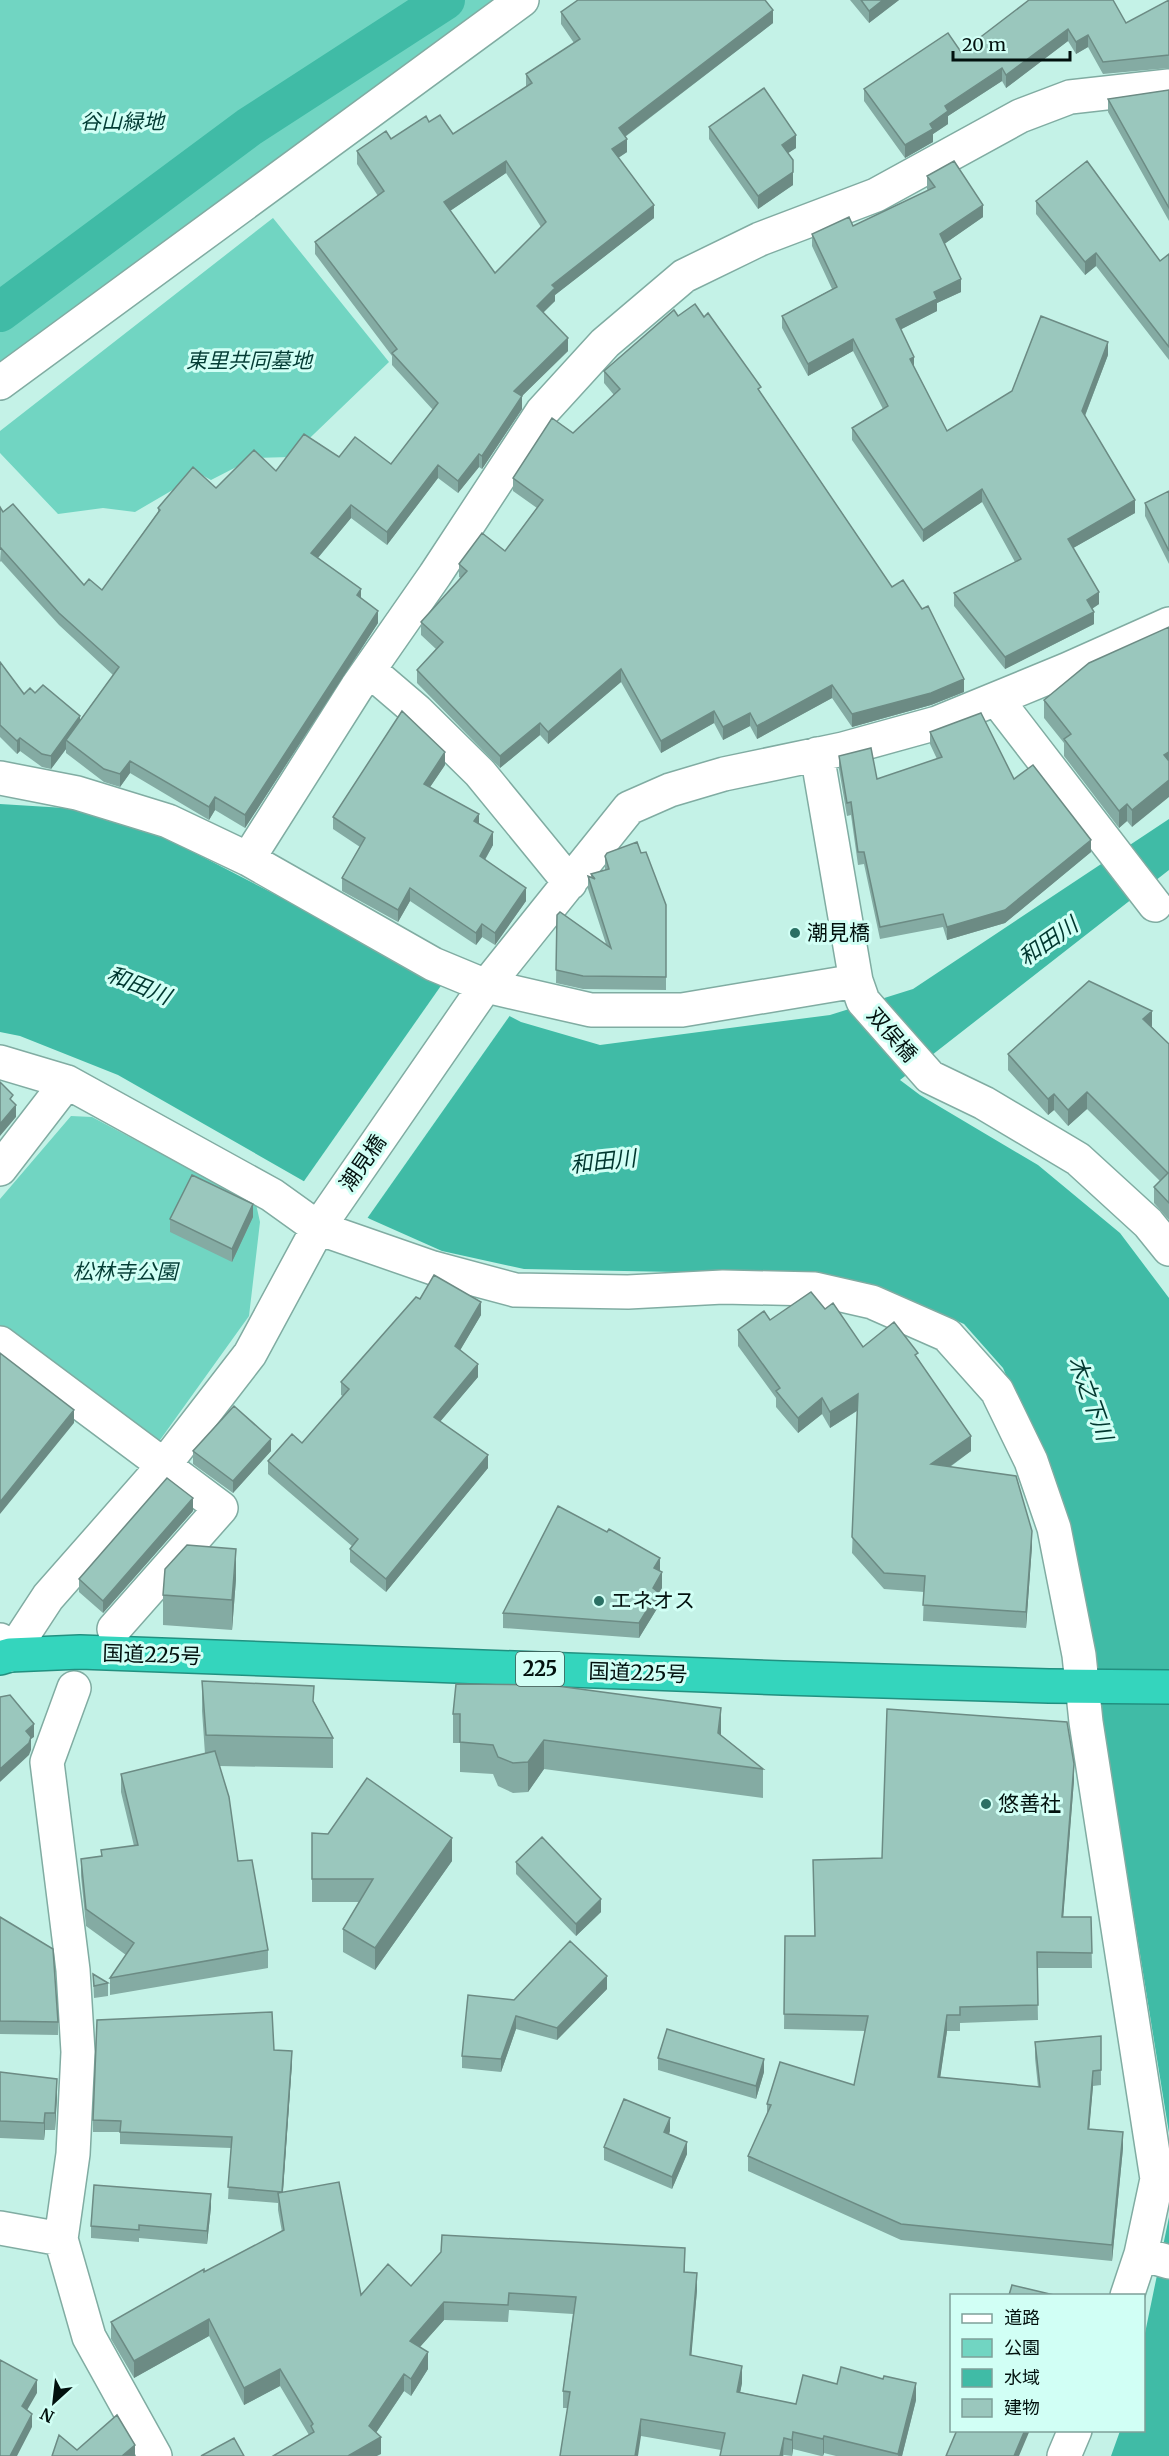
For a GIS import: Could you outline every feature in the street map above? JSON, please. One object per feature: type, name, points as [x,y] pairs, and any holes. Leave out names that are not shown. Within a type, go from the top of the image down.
[{"type":"highway","name":"国道225号","points":[[3,1651],[1087,1687],[1169,1687]]},
{"type":"street","points":[[0,382],[522,0]]},
{"type":"street","points":[[248,859],[369,670],[542,412],[605,343],[684,276],[760,239],[876,195],[1020,116],[1040,108],[1070,97],[1169,86]]},
{"type":"street","name":"潮見橋","points":[[3,1651],[165,1464],[250,1354],[323,1220],[482,990],[629,808],[641,801],[724,774],[899,735],[966,713],[1169,624]]},
{"type":"street","points":[[369,670],[417,711],[480,773],[570,882]]},
{"type":"street","points":[[997,699],[1152,901]]},
{"type":"street","points":[[0,778],[77,794],[168,821],[248,859],[482,990],[591,1010],[682,1010],[859,991],[817,754]]},
{"type":"street","name":"双俣橋","points":[[859,991],[930,1077],[984,1103],[1078,1160],[1148,1223],[1169,1249]]},
{"type":"street","points":[[0,1062],[68,1082],[272,1195],[433,1268],[515,1290],[628,1292],[723,1287],[815,1289],[872,1302],[946,1335],[997,1391],[1031,1461],[1054,1528],[1087,1687],[1158,2179],[1155,2258],[1127,2294]]},
{"type":"street","points":[[0,1169],[68,1082]]},
{"type":"street","points":[[0,1343],[221,1508],[114,1629]]},
{"type":"street","points":[[74,1688],[47,1762],[73,1970],[78,2052],[73,2154],[61,2239],[89,2337],[155,2456]]},
{"type":"street","points":[[0,2228],[61,2239]]},
{"type":"street","points":[[1064,2456],[1074,2432]]},
{"type":"green space","name":"谷山緑地","points":[[0,0],[497,0],[0,364]]},
{"type":"green space","name":"東里共同墓地","points":[[273,218],[389,362],[290,457],[254,458],[211,480],[200,474],[135,512],[103,508],[58,514],[0,453],[0,431]]},
{"type":"green space","name":"松林寺公園","points":[[71,1116],[92,1117],[256,1204],[260,1222],[249,1316],[155,1447],[0,1329],[0,1199]]},
{"type":"water","points":[[0,804],[114,811],[521,1022],[600,1045],[830,1015],[913,989],[1169,819],[1169,870],[900,1080],[920,1095],[1038,1165],[1120,1233],[1169,1298],[1169,2133],[1071,1528],[1003,1368],[964,1324],[891,1292],[824,1275],[524,1269],[442,1251],[370,1219],[118,1075],[20,1036],[0,1032]]},
{"type":"water","points":[[1169,2217],[1169,2456],[1111,2456],[1120,2432],[1145,2432],[1145,2333]]},
{"type":"pier","points":[[445,980],[511,1014],[366,1220],[302,1184]]},
{"type":"building","points":[[578,0],[765,0],[773,10],[619,128],[627,139],[612,149],[654,205],[552,285],[555,288],[537,306],[568,338],[514,391],[522,396],[482,456],[479,454],[458,481],[438,465],[387,532],[351,505],[311,553],[361,589],[357,595],[378,611],[245,815],[215,797],[209,807],[130,761],[120,774],[104,769],[66,740],[119,667],[59,613],[0,549],[0,507],[3,512],[13,504],[84,585],[89,579],[102,590],[160,510],[158,508],[193,467],[216,488],[254,450],[276,471],[304,434],[339,457],[355,437],[391,464],[438,403],[392,353],[397,349],[315,242],[384,191],[357,151],[386,131],[391,139],[426,116],[429,122],[440,115],[453,134],[532,83],[526,74],[580,39],[561,12]],"holes":[[[506,161],[546,222],[495,273],[444,202]]]},
{"type":"building","points":[[861,0],[883,0],[869,11]]},
{"type":"building","points":[[1029,0],[1113,0],[1126,23],[1169,0],[1169,55],[1103,62],[1088,35],[1076,42],[1068,29],[1006,75],[1002,68],[945,106],[948,111],[930,124],[933,129],[905,145],[864,89],[948,33],[961,52]]},
{"type":"building","points":[[764,88],[796,135],[782,145],[793,160],[793,172],[758,196],[709,127]]},
{"type":"building","points":[[1169,90],[1169,208],[1108,99]]},
{"type":"building","points":[[954,161],[983,205],[940,234],[961,279],[934,292],[937,299],[896,319],[914,357],[910,359],[947,431],[1012,391],[1041,316],[1108,342],[1082,411],[1135,500],[1068,539],[1099,592],[1087,600],[1094,612],[1005,657],[954,593],[1021,559],[982,489],[923,530],[852,428],[888,406],[853,339],[808,364],[782,316],[837,287],[812,234],[849,217],[853,226],[935,187],[927,176]]},
{"type":"building","points":[[1087,161],[1160,261],[1169,254],[1169,347],[1096,253],[1085,262],[1036,201]]},
{"type":"building","points":[[695,304],[704,317],[708,313],[761,387],[758,389],[892,587],[903,580],[922,609],[928,606],[964,679],[931,693],[852,714],[832,685],[757,726],[750,713],[723,727],[714,711],[661,741],[621,669],[548,732],[540,723],[500,756],[417,670],[443,642],[421,622],[467,571],[459,564],[482,533],[505,551],[543,500],[513,478],[552,418],[573,433],[620,389],[604,371],[674,310],[678,316]]},
{"type":"building","points":[[1169,491],[1169,551],[1145,503]]},
{"type":"building","points":[[1169,627],[1169,752],[1164,755],[1169,761],[1169,780],[1132,810],[1127,804],[1119,811],[1064,739],[1071,734],[1044,700],[1089,663]]},
{"type":"building","points":[[0,662],[24,694],[30,688],[35,693],[43,685],[80,716],[51,756],[42,754],[20,738],[17,741],[0,725]]},
{"type":"building","points":[[402,711],[445,752],[424,784],[479,814],[474,821],[493,832],[480,856],[526,888],[495,933],[482,924],[476,933],[410,888],[398,910],[342,878],[365,838],[333,817]]},
{"type":"building","points":[[981,713],[1014,779],[1033,765],[1091,840],[1005,910],[947,927],[943,914],[880,927],[864,852],[858,852],[851,802],[847,803],[839,756],[871,748],[877,779],[942,757],[930,732]]},
{"type":"building","points":[[637,842],[641,853],[646,852],[666,905],[666,977],[583,976],[556,970],[557,915],[560,912],[611,948],[588,876],[595,879],[591,874],[609,869],[605,856],[607,853]]},
{"type":"building","points":[[1089,981],[1152,1011],[1143,1019],[1169,1044],[1169,1203],[1154,1187],[1168,1173],[1087,1092],[1068,1110],[1054,1094],[1048,1099],[1008,1054]]},
{"type":"building","points":[[0,1082],[13,1095],[10,1099],[16,1105],[0,1124]]},
{"type":"building","points":[[192,1175],[253,1204],[232,1249],[170,1219]]},
{"type":"building","points":[[434,1275],[481,1302],[455,1346],[478,1364],[434,1417],[488,1455],[386,1579],[350,1549],[358,1539],[268,1461],[292,1434],[302,1443],[349,1389],[341,1382],[416,1297],[420,1299]]},
{"type":"building","points":[[811,1292],[825,1309],[833,1303],[863,1347],[894,1322],[918,1353],[915,1355],[971,1436],[931,1464],[1016,1476],[1032,1531],[1026,1612],[923,1605],[925,1576],[884,1573],[852,1537],[858,1394],[830,1412],[822,1398],[798,1418],[776,1391],[780,1388],[738,1330],[764,1311],[770,1320]]},
{"type":"building","points":[[0,1353],[74,1410],[0,1502]]},
{"type":"building","points":[[234,1406],[271,1439],[233,1481],[193,1451]]},
{"type":"building","points":[[167,1478],[193,1498],[103,1601],[79,1579]]},
{"type":"building","points":[[558,1506],[607,1532],[609,1529],[660,1558],[654,1568],[662,1572],[653,1588],[658,1592],[639,1623],[503,1613]]},
{"type":"building","points":[[187,1545],[236,1549],[232,1600],[163,1595],[165,1569]]},
{"type":"building","points":[[202,1681],[314,1686],[313,1701],[333,1738],[206,1735]]},
{"type":"building","points":[[456,1684],[550,1685],[721,1708],[718,1733],[763,1769],[544,1740],[528,1762],[513,1763],[498,1757],[493,1745],[460,1742],[460,1714],[453,1714]]},
{"type":"building","points":[[10,1695],[34,1724],[26,1731],[31,1737],[29,1743],[0,1769],[0,1697]]},
{"type":"building","points":[[887,1709],[1067,1722],[1074,1764],[1062,1917],[1091,1917],[1092,1953],[1037,1952],[1038,2005],[960,2007],[960,2015],[947,2015],[938,2077],[1040,2087],[1035,2042],[1101,2036],[1101,2070],[1093,2071],[1088,2129],[1123,2132],[1112,2245],[901,2224],[748,2156],[771,2105],[767,2104],[780,2062],[854,2085],[868,2016],[784,2014],[785,1936],[815,1936],[813,1860],[882,1858]]},
{"type":"building","points":[[215,1751],[229,1797],[238,1861],[252,1860],[268,1950],[110,1978],[134,1943],[86,1909],[81,1859],[102,1856],[101,1850],[138,1845],[121,1774]]},
{"type":"building","points":[[367,1778],[452,1838],[375,1948],[343,1929],[373,1879],[312,1879],[312,1833],[328,1834]]},
{"type":"building","points":[[542,1837],[601,1899],[576,1924],[516,1862]]},
{"type":"building","points":[[0,1917],[53,1949],[58,2022],[0,2021]]},
{"type":"building","points":[[570,1941],[607,1976],[557,2028],[516,2016],[501,2059],[462,2056],[468,1995],[514,2000]]},
{"type":"building","points":[[93,1974],[108,1983],[94,1986]]},
{"type":"building","points":[[272,2012],[274,2050],[292,2051],[282,2192],[228,2187],[232,2137],[120,2132],[121,2121],[93,2120],[97,2020]]},
{"type":"building","points":[[667,2029],[764,2059],[756,2086],[658,2058]]},
{"type":"building","points":[[0,2072],[57,2079],[55,2113],[45,2113],[44,2123],[0,2121]]},
{"type":"building","points":[[624,2099],[670,2118],[664,2132],[687,2142],[672,2177],[604,2147]]},
{"type":"building","points":[[339,2182],[361,2295],[388,2264],[411,2286],[441,2252],[442,2235],[685,2248],[684,2272],[697,2273],[690,2355],[742,2366],[737,2392],[796,2404],[803,2375],[837,2384],[841,2367],[883,2379],[884,2376],[916,2383],[898,2454],[824,2436],[823,2439],[793,2432],[792,2440],[784,2438],[780,2456],[720,2456],[725,2433],[641,2419],[635,2456],[560,2456],[570,2392],[563,2391],[576,2297],[509,2293],[508,2305],[444,2302],[410,2341],[428,2352],[411,2379],[404,2374],[369,2426],[381,2437],[348,2456],[273,2456],[314,2432],[311,2426],[313,2424],[280,2369],[244,2388],[209,2319],[134,2361],[111,2322],[204,2269],[204,2272],[284,2230],[278,2193]]},
{"type":"building","points":[[94,2185],[211,2194],[207,2231],[139,2225],[139,2230],[91,2226]]},
{"type":"building","points":[[1012,2285],[1050,2294],[1009,2294]]},
{"type":"building","points":[[0,2360],[37,2380],[22,2406],[32,2414],[10,2456],[0,2456]]},
{"type":"building","points":[[117,2415],[135,2445],[122,2456],[52,2456],[59,2435],[77,2450]]},
{"type":"building","points":[[956,2432],[1024,2432],[1014,2456],[946,2456]]},
{"type":"building","points":[[234,2438],[244,2456],[201,2456]]},
{"type":"waterway","points":[[0,312],[249,127],[445,0]]},
{"type":"place","name":"潮見橋","points":[[795,933]]},
{"type":"place","name":"エネオス","points":[[599,1601]]},
{"type":"place","name":"悠善社","points":[[986,1804]]},
{"type":"water label","name":"和田川","points":[[1048,941]]},
{"type":"water label","name":"和田川","points":[[139,985]]},
{"type":"water label","name":"和田川","points":[[603,1161]]},
{"type":"water label","name":"木之下川","points":[[1091,1398]]}]
